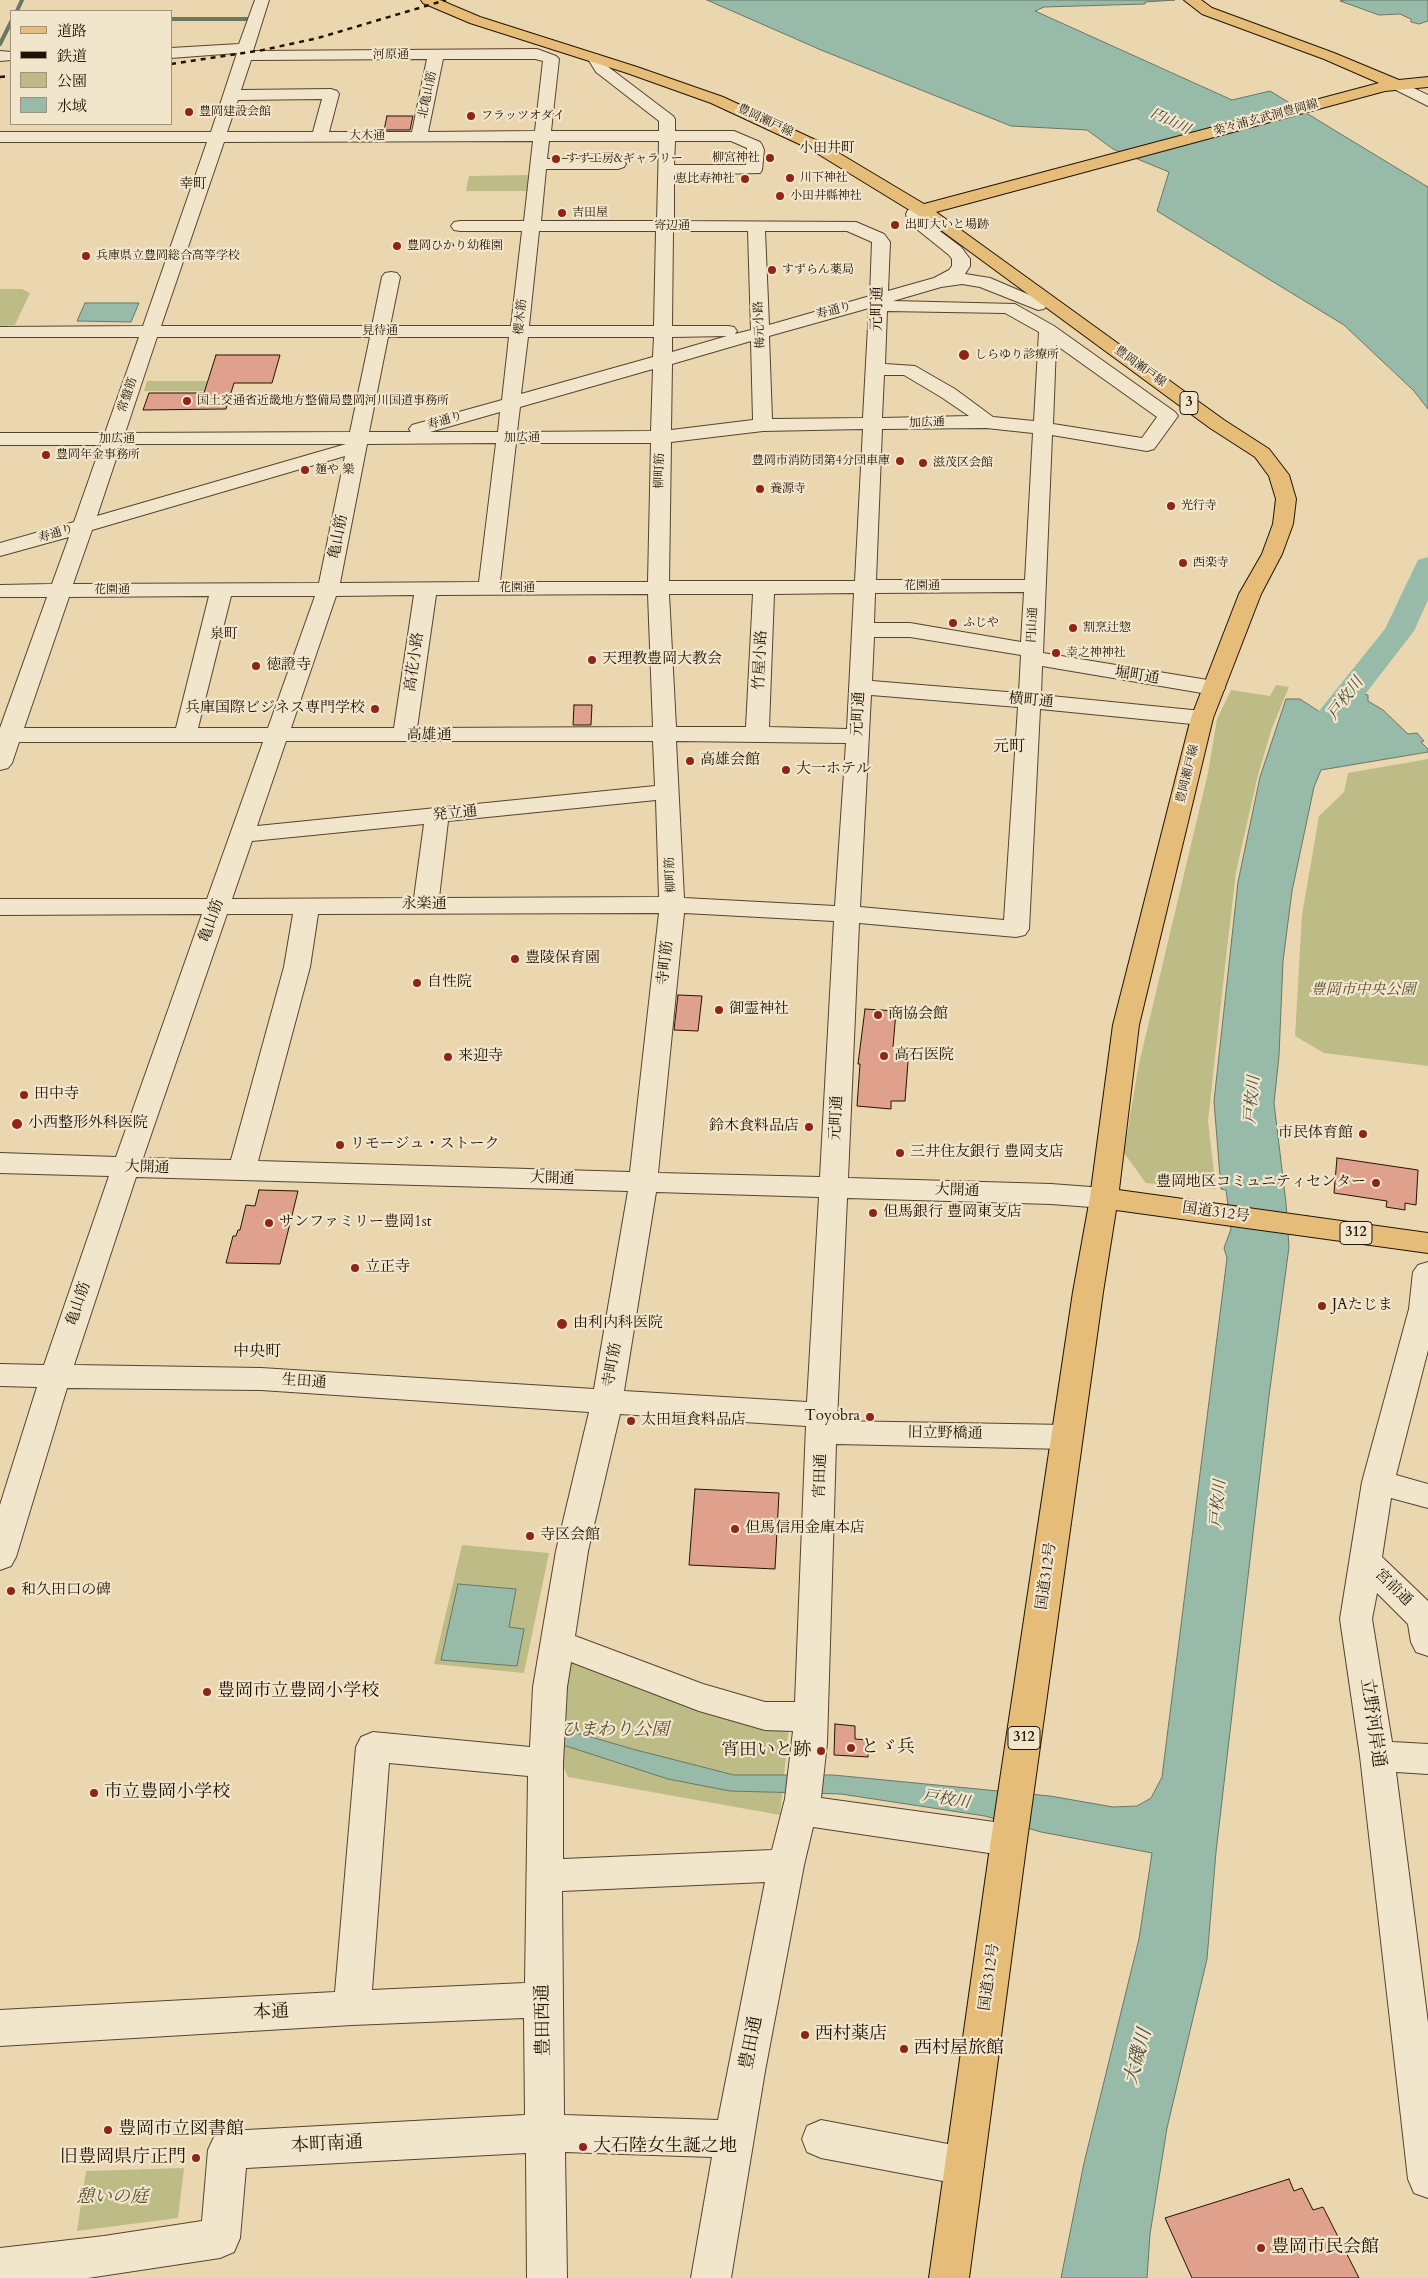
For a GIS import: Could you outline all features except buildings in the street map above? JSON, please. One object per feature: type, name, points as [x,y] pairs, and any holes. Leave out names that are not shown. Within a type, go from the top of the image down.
[{"type":"main road","name":"豊岡瀬戸線","points":[[428,0],[599,64],[708,97],[759,118],[816,146],[930,208],[1080,323],[1217,424],[1262,453],[1279,475],[1286,499],[1283,524],[1272,554],[1250,594],[1202,718],[1126,1024],[1104,1198]]},
{"type":"main road","points":[[1192,1],[1207,11],[1329,56],[1389,85],[1428,82]]},
{"type":"main road","name":"楽々浦玄武洞豊岡線","points":[[930,208],[1389,85]]},
{"type":"main road","name":"国道312号","points":[[949,2278],[1009,1840],[1067,1436],[1104,1198],[1428,1243]]},
{"type":"street","name":"常盤筋","points":[[0,763],[5,735],[84,526],[232,94],[262,0]]},
{"type":"street","name":"河原通","points":[[172,53],[538,54]]},
{"type":"street","name":"北亀山筋","points":[[419,136],[436,54]]},
{"type":"street","name":"櫻木筋","points":[[489,588],[550,60],[538,54]]},
{"type":"street","name":"柳町筋","points":[[599,64],[667,119],[658,588],[672,905]]},
{"type":"street","points":[[1389,85],[1428,101]]},
{"type":"street","points":[[232,94],[331,94],[320,136]]},
{"type":"street","name":"大木通","points":[[0,137],[734,136],[754,145],[754,170],[666,170]]},
{"type":"street","points":[[538,164],[618,164]]},
{"type":"street","points":[[930,208],[914,214],[917,222],[955,251],[961,259],[959,270],[940,282]]},
{"type":"street","name":"寄辺通","points":[[460,226],[850,226],[881,240]]},
{"type":"street","name":"梅元小路","points":[[756,226],[763,425]]},
{"type":"street","name":"元町通","points":[[834,1188],[872,425],[884,297],[881,240]]},
{"type":"street","name":"亀山筋","points":[[0,1557],[55,1376],[328,589],[391,277]]},
{"type":"street","points":[[940,282],[970,280],[990,284],[1080,323]]},
{"type":"street","name":"寿通り","points":[[388,438],[760,331],[940,282]]},
{"type":"street","points":[[884,297],[887,306],[1009,308],[1048,330]]},
{"type":"street","name":"円山通","points":[[847,914],[1016,929],[1048,330]]},
{"type":"street","name":"加広通","points":[[0,439],[113,438],[358,442],[388,438],[661,437],[763,425],[986,422],[1044,428],[1147,445],[1168,416],[1048,330]]},
{"type":"street","name":"見待通","points":[[0,332],[760,331]]},
{"type":"street","points":[[876,369],[908,370],[948,393],[984,418],[986,422]]},
{"type":"street","name":"寿通り","points":[[0,550],[358,442]]},
{"type":"street","name":"花園通","points":[[0,590],[1035,586]]},
{"type":"street","name":"竹屋小路","points":[[757,734],[764,587]]},
{"type":"street","points":[[185,736],[222,589]]},
{"type":"street","name":"高花小路","points":[[404,736],[426,589]]},
{"type":"street","name":"堀町通","points":[[863,630],[910,630],[1214,688]]},
{"type":"street","name":"横町通","points":[[860,687],[1202,718]]},
{"type":"street","name":"高雄通","points":[[5,735],[404,736],[757,734],[858,736]]},
{"type":"street","name":"発立通","points":[[244,835],[666,792]]},
{"type":"street","points":[[426,905],[437,816]]},
{"type":"street","points":[[242,1170],[297,967],[307,905]]},
{"type":"street","name":"永楽通","points":[[0,907],[672,905],[847,914]]},
{"type":"street","name":"寺町筋","points":[[546,1762],[550,1687],[572,1551],[607,1402],[643,1182],[672,905]]},
{"type":"street","name":"大開通","points":[[0,1163],[1051,1194],[1104,1198]]},
{"type":"street","name":"宵田通","points":[[801,1804],[808,1764],[834,1188]]},
{"type":"street","name":"立野河岸通","points":[[1428,1272],[1424,1309],[1378,1482],[1356,1618],[1377,1756],[1424,2122],[1428,2179]]},
{"type":"street","name":"生田通","points":[[0,1375],[260,1379],[607,1402],[822,1424]]},
{"type":"street","name":"旧立野橋通","points":[[822,1424],[1067,1436]]},
{"type":"street","points":[[1378,1482],[1428,1496]]},
{"type":"street","name":"宮前通","points":[[1366,1561],[1424,1618],[1428,1642]]},
{"type":"street","points":[[557,1643],[699,1697],[765,1716],[810,1717]]},
{"type":"street","points":[[352,2008],[373,1747],[546,1762]]},
{"type":"street","points":[[1377,1756],[1428,1760]]},
{"type":"street","name":"豊田西通","points":[[546,1762],[543,2000],[547,2278]]},
{"type":"street","points":[[801,1804],[1009,1840]]},
{"type":"street","name":"豊田通","points":[[711,2278],[786,1865],[801,1804]]},
{"type":"street","points":[[544,1876],[786,1865]]},
{"type":"street","name":"本通","points":[[0,2028],[352,2008],[543,2000]]},
{"type":"street","name":"本町南通","points":[[0,2268],[104,2256],[220,2238],[228,2150],[545,2133],[735,2139]]},
{"type":"street","points":[[821,2139],[964,2166]]},
{"type":"green space","points":[[529,175],[527,191],[466,191],[469,176]]},
{"type":"green space","points":[[0,289],[22,289],[30,293],[15,325],[0,326]]},
{"type":"green space","points":[[147,381],[218,381],[231,391],[144,391]]},
{"type":"green space","points":[[1276,685],[1289,687],[1272,728],[1258,775],[1236,872],[1208,1121],[1216,1189],[1146,1183],[1124,1153],[1138,1068],[1208,773],[1217,719],[1231,690],[1270,696]]},
{"type":"green space","name":"豊岡市中央公園","points":[[1428,759],[1428,1066],[1324,1053],[1295,1036],[1302,915],[1319,816],[1344,792],[1348,773]]},
{"type":"green space","points":[[462,1545],[549,1553],[524,1673],[434,1664]]},
{"type":"green space","name":"ひまわり公園","points":[[572,1659],[789,1726],[780,1815],[568,1777],[560,1759],[562,1696]]},
{"type":"green space","name":"憩いの庭","points":[[184,2168],[178,2218],[77,2231],[86,2171]]},
{"type":"water","name":"円山川","points":[[707,0],[1175,0],[1145,2],[1145,4],[1044,7],[1035,11],[1232,100],[1270,91],[1428,187],[1428,409],[1414,391],[1344,325],[1157,211],[1169,172],[1113,149],[1087,130],[1011,126],[821,50]]},
{"type":"water","points":[[1428,0],[1428,21],[1419,24],[1411,22],[1411,19],[1400,14],[1379,15],[1340,1]]},
{"type":"water","points":[[85,303],[139,303],[131,322],[77,321]]},
{"type":"water","name":"大磯川","points":[[1354,692],[1368,695],[1368,701],[1383,710],[1408,734],[1417,733],[1424,741],[1421,742],[1428,749],[1428,752],[1321,770],[1314,787],[1292,891],[1283,961],[1279,1056],[1274,1103],[1286,1203],[1289,1247],[1269,1396],[1216,1852],[1207,1959],[1167,2128],[1150,2234],[1147,2278],[1061,2278],[1084,2163],[1139,1939],[1152,1853],[1041,1832],[985,1816],[841,1794],[730,1791],[668,1779],[560,1744],[560,1728],[734,1775],[833,1775],[1050,1796],[1113,1807],[1137,1806],[1151,1798],[1162,1777],[1227,1258],[1224,1248],[1231,1229],[1226,1190],[1221,1189],[1214,1101],[1238,882],[1260,777],[1286,699],[1300,699],[1326,716],[1344,712]]},
{"type":"water","points":[[458,1584],[516,1589],[509,1627],[524,1629],[517,1666],[441,1660]]},
{"type":"waterway","points":[[17,10],[22,0]]},
{"type":"waterway","points":[[172,19],[247,19]]},
{"type":"waterway","points":[[0,44],[10,24]]},
{"type":"waterway","name":"戸枚川","points":[[1306,762],[1331,716],[1399,631],[1428,566]]},
{"type":"railway","points":[[172,64],[263,50],[318,38],[446,0]]},
{"type":"railway","points":[[0,77],[10,76]]},
{"type":"place","name":"豊岡建設会館","points":[[189,112]]},
{"type":"place","name":"フラッツオダイ","points":[[471,116]]},
{"type":"place","name":"柳宮神社","points":[[770,158]]},
{"type":"place","name":"すず工房&ギャラリー","points":[[556,159]]},
{"type":"place","name":"川下神社","points":[[790,178]]},
{"type":"place","name":"恵比寿神社","points":[[745,179]]},
{"type":"place","name":"小田井縣神社","points":[[780,196]]},
{"type":"place","name":"吉田屋","points":[[562,213]]},
{"type":"place","name":"出町大いと場跡","points":[[895,225]]},
{"type":"place","name":"豊岡ひかり幼稚園","points":[[397,246]]},
{"type":"place","name":"兵庫県立豊岡総合高等学校","points":[[86,256]]},
{"type":"place","name":"すずらん薬局","points":[[772,270]]},
{"type":"place","name":"しらゆり診療所","points":[[964,355]]},
{"type":"place","name":"国土交通省近畿地方整備局豊岡河川国道事務所","points":[[187,401]]},
{"type":"place","name":"豊岡年金事務所","points":[[46,455]]},
{"type":"place","name":"豊岡市消防団第4分団車庫","points":[[900,461]]},
{"type":"place","name":"滋茂区会館","points":[[923,463]]},
{"type":"place","name":"麺や 樂","points":[[305,470]]},
{"type":"place","name":"養源寺","points":[[760,489]]},
{"type":"place","name":"光行寺","points":[[1171,506]]},
{"type":"place","name":"西楽寺","points":[[1183,563]]},
{"type":"place","name":"ふじや","points":[[953,623]]},
{"type":"place","name":"割烹辻惣","points":[[1073,628]]},
{"type":"place","name":"幸之神神社","points":[[1056,653]]},
{"type":"place","name":"天理教豊岡大教会","points":[[592,660]]},
{"type":"place","name":"徳證寺","points":[[256,666]]},
{"type":"place","name":"兵庫国際ビジネス専門学校","points":[[375,709]]},
{"type":"place","name":"高雄会館","points":[[690,761]]},
{"type":"place","name":"大一ホテル","points":[[786,770]]},
{"type":"place","name":"豊陵保育園","points":[[515,959]]},
{"type":"place","name":"自性院","points":[[417,983]]},
{"type":"place","name":"御霊神社","points":[[719,1010]]},
{"type":"place","name":"商協会館","points":[[878,1015]]},
{"type":"place","name":"高石医院","points":[[884,1056]]},
{"type":"place","name":"来迎寺","points":[[448,1057]]},
{"type":"place","name":"田中寺","points":[[24,1095]]},
{"type":"place","name":"小西整形外科医院","points":[[17,1124]]},
{"type":"place","name":"鈴木食料品店","points":[[809,1127]]},
{"type":"place","name":"市民体育館","points":[[1363,1134]]},
{"type":"place","name":"リモージュ・ストーク","points":[[340,1145]]},
{"type":"place","name":"三井住友銀行 豊岡支店","points":[[900,1153]]},
{"type":"place","name":"豊岡地区コミュニティセンター","points":[[1376,1183]]},
{"type":"place","name":"但馬銀行 豊岡東支店","points":[[873,1213]]},
{"type":"place","name":"サンファミリー豊岡1st","points":[[269,1223]]},
{"type":"place","name":"立正寺","points":[[355,1268]]},
{"type":"place","name":"JAたじま","points":[[1322,1306]]},
{"type":"place","name":"由利内科医院","points":[[562,1324]]},
{"type":"place","name":"Toyobra","points":[[870,1417]]},
{"type":"place","name":"太田垣食料品店","points":[[631,1421]]},
{"type":"place","name":"但馬信用金庫本店","points":[[735,1529]]},
{"type":"place","name":"寺区会館","points":[[530,1536]]},
{"type":"place","name":"和久田口の碑","points":[[11,1591]]},
{"type":"place","name":"豊岡市立豊岡小学校","points":[[207,1692]]},
{"type":"place","name":"とゞ兵","points":[[851,1748]]},
{"type":"place","name":"宵田いと跡","points":[[821,1751]]},
{"type":"place","name":"市立豊岡小学校","points":[[94,1793]]},
{"type":"place","name":"西村薬店","points":[[805,2035]]},
{"type":"place","name":"西村屋旅館","points":[[904,2049]]},
{"type":"place","name":"豊岡市立図書館","points":[[108,2130]]},
{"type":"place","name":"大石陸女生誕之地","points":[[583,2147]]},
{"type":"place","name":"旧豊岡県庁正門","points":[[196,2158]]},
{"type":"place","name":"豊岡市民会館","points":[[1261,2248]]},
{"type":"district","name":"小田井町","points":[[827,149]]},
{"type":"district","name":"幸町","points":[[193,185]]},
{"type":"district","name":"泉町","points":[[224,635]]},
{"type":"district","name":"元町","points":[[1009,747]]},
{"type":"district","name":"中央町","points":[[257,1352]]}]
